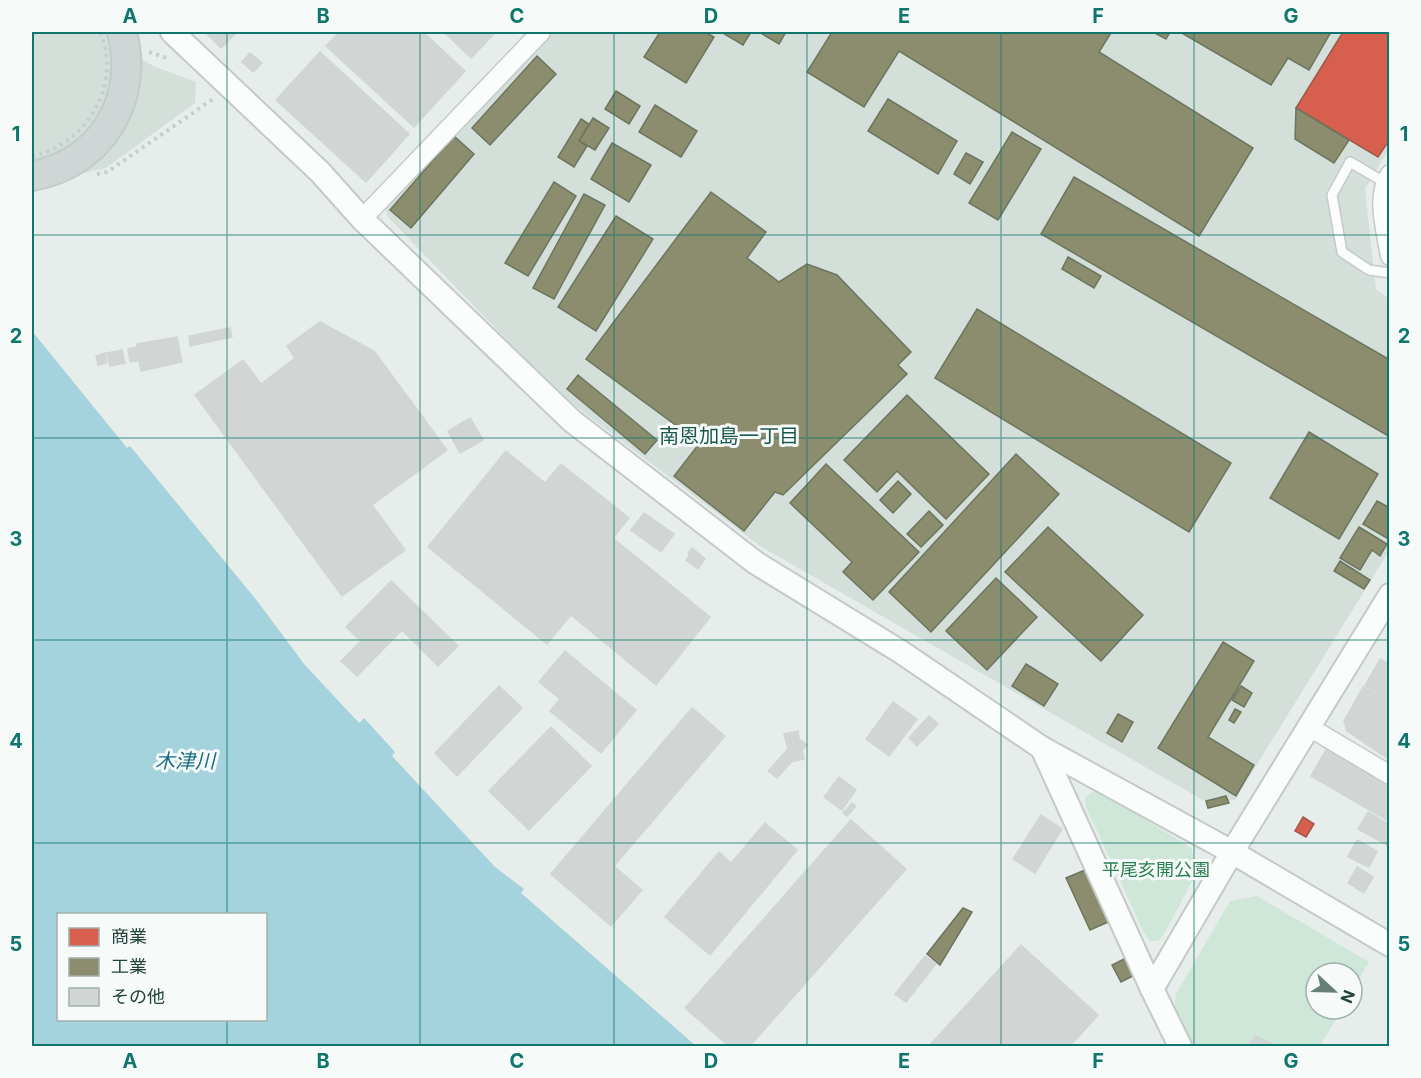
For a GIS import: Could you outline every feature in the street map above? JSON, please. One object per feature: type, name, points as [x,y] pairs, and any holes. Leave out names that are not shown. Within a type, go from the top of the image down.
[{"type":"main road","points":[[32,176],[78,156],[109,123],[118,103],[125,70],[121,32]]},
{"type":"street","points":[[173,32],[320,172],[362,219],[572,421],[756,562],[901,652],[1042,748],[1232,852],[1389,945]]},
{"type":"street","points":[[362,219],[541,32]]},
{"type":"street","points":[[1386,188],[1389,256]]},
{"type":"street","points":[[1152,990],[1232,852],[1310,728],[1389,595]]},
{"type":"street","points":[[1310,728],[1389,775]]},
{"type":"street","points":[[1042,748],[1180,1047]]},
{"type":"lane","points":[[1386,188],[1350,162],[1332,195],[1342,252],[1369,270],[1389,273]]},
{"type":"path","points":[[32,156],[55,149],[72,138],[86,123],[100,100],[107,70],[106,53],[100,32]]},
{"type":"path","points":[[96,174],[107,172],[230,87]]},
{"type":"shaded area","points":[[32,32],[111,32],[139,57],[153,66],[196,82],[195,103],[106,168],[32,184]]},
{"type":"shaded area","points":[[552,32],[1389,32],[1389,149],[1365,189],[1376,290],[1389,298],[1389,551],[1235,800],[1208,803],[760,546],[557,392],[388,217],[386,209]]},
{"type":"green space","name":"平尾亥開公園","points":[[1093,792],[1104,794],[1191,848],[1197,872],[1158,941],[1150,941],[1144,933],[1086,807],[1085,797]]},
{"type":"green space","name":"平尾亥開公園","points":[[1257,896],[1369,962],[1364,971],[1364,961],[1304,961],[1304,1021],[1335,1021],[1320,1046],[1194,1046],[1174,1015],[1176,994],[1230,901]]},
{"type":"water","name":"木津川","points":[[32,331],[127,448],[130,446],[258,602],[304,664],[359,723],[364,718],[395,752],[392,756],[495,867],[524,889],[521,893],[696,1046],[32,1046]]},
{"type":"building: 商業","points":[[1343,32],[1390,32],[1390,139],[1378,157],[1296,108]]},
{"type":"building: 商業","points":[[1303,817],[1314,824],[1306,837],[1295,831]]},
{"type":"building: 工業","points":[[660,32],[705,32],[714,37],[686,83],[644,57]]},
{"type":"building: 工業","points":[[721,32],[751,32],[743,45]]},
{"type":"building: 工業","points":[[759,32],[786,32],[779,44]]},
{"type":"building: 工業","points":[[832,32],[1108,32],[1111,33],[1099,52],[1253,148],[1199,236],[899,51],[864,107],[807,72]]},
{"type":"building: 工業","points":[[1153,32],[1170,32],[1166,39]]},
{"type":"building: 工業","points":[[1180,32],[1331,32],[1309,70],[1288,58],[1271,85]]},
{"type":"building: 工業","points":[[537,56],[556,74],[490,145],[472,128]]},
{"type":"building: 工業","points":[[616,91],[640,106],[629,124],[605,109]]},
{"type":"building: 工業","points":[[888,99],[957,141],[938,174],[868,131]]},
{"type":"building: 工業","points":[[655,105],[697,131],[681,157],[639,132]]},
{"type":"building: 工業","points":[[1296,108],[1349,140],[1334,163],[1295,139]]},
{"type":"building: 工業","points":[[593,118],[609,128],[595,150],[579,141]]},
{"type":"building: 工業","points":[[581,119],[589,124],[579,141],[587,146],[574,167],[558,157]]},
{"type":"building: 工業","points":[[1012,132],[1041,149],[998,220],[969,203]]},
{"type":"building: 工業","points":[[454,136],[474,154],[411,228],[390,210]]},
{"type":"building: 工業","points":[[612,143],[651,165],[629,202],[591,179]]},
{"type":"building: 工業","points":[[966,153],[983,162],[970,184],[954,174]]},
{"type":"building: 工業","points":[[1074,177],[1390,360],[1390,437],[1041,234]]},
{"type":"building: 工業","points":[[554,182],[576,196],[528,276],[505,263]]},
{"type":"building: 工業","points":[[711,192],[766,232],[747,258],[779,282],[807,264],[837,275],[911,352],[898,365],[907,374],[783,495],[775,492],[744,531],[674,476],[706,435],[681,429],[586,359]]},
{"type":"building: 工業","points":[[584,194],[605,205],[554,299],[533,288]]},
{"type":"building: 工業","points":[[616,216],[653,239],[596,331],[558,307]]},
{"type":"building: 工業","points":[[1068,257],[1101,276],[1094,288],[1062,269]]},
{"type":"building: 工業","points":[[977,309],[1231,463],[1189,532],[935,378]]},
{"type":"building: 工業","points":[[578,375],[657,440],[645,454],[567,389]]},
{"type":"building: 工業","points":[[907,395],[989,474],[946,519],[897,471],[877,492],[844,460]]},
{"type":"building: 工業","points":[[1309,432],[1378,474],[1339,539],[1270,498]]},
{"type":"building: 工業","points":[[1016,454],[1059,494],[931,632],[889,592]]},
{"type":"building: 工業","points":[[826,464],[919,552],[873,600],[843,572],[852,562],[790,503]]},
{"type":"building: 工業","points":[[898,481],[911,494],[893,513],[880,500]]},
{"type":"building: 工業","points":[[1377,501],[1390,508],[1390,540],[1363,524]]},
{"type":"building: 工業","points":[[929,511],[943,525],[921,547],[907,534]]},
{"type":"building: 工業","points":[[1048,527],[1143,615],[1101,661],[1005,572]]},
{"type":"building: 工業","points":[[1359,527],[1387,544],[1380,556],[1372,550],[1360,570],[1340,558]]},
{"type":"building: 工業","points":[[1340,561],[1370,580],[1364,589],[1334,571]]},
{"type":"building: 工業","points":[[996,578],[1037,617],[987,670],[946,631]]},
{"type":"building: 工業","points":[[1223,642],[1254,661],[1208,737],[1254,765],[1236,796],[1158,748]]},
{"type":"building: 工業","points":[[1026,664],[1058,684],[1044,706],[1012,686]]},
{"type":"building: 工業","points":[[1241,686],[1252,693],[1244,707],[1232,700]]},
{"type":"building: 工業","points":[[1235,709],[1241,712],[1234,723],[1229,720]]},
{"type":"building: 工業","points":[[1118,714],[1133,722],[1122,742],[1107,733]]},
{"type":"building: 工業","points":[[1226,796],[1229,803],[1208,808],[1206,801]]},
{"type":"building: 工業","points":[[1085,870],[1108,922],[1090,930],[1066,878]]},
{"type":"building: 工業","points":[[963,908],[972,912],[940,965],[927,954]]},
{"type":"building: 工業","points":[[1124,959],[1133,976],[1121,982],[1112,965]]},
{"type":"building: その他","points":[[205,32],[232,32],[235,34],[221,48]]},
{"type":"building: その他","points":[[339,32],[423,32],[465,71],[414,127],[326,46]]},
{"type":"building: その他","points":[[444,32],[496,32],[471,58]]},
{"type":"building: その他","points":[[320,52],[409,134],[366,182],[276,100]]},
{"type":"building: その他","points":[[250,53],[262,63],[253,72],[242,62]]},
{"type":"building: その他","points":[[320,322],[374,351],[447,450],[372,505],[405,550],[342,596],[195,395],[243,360],[261,384],[295,358],[287,346]]},
{"type":"building: その他","points":[[230,328],[232,337],[190,346],[189,336]]},
{"type":"building: その他","points":[[177,337],[182,362],[141,371],[139,361],[130,362],[128,349],[137,347],[137,344]]},
{"type":"building: その他","points":[[122,350],[125,363],[110,366],[107,353]]},
{"type":"building: その他","points":[[105,353],[107,363],[98,365],[96,356]]},
{"type":"building: その他","points":[[470,418],[483,440],[460,453],[448,431]]},
{"type":"building: その他","points":[[506,451],[545,483],[561,464],[629,518],[613,538],[710,617],[656,685],[571,615],[547,644],[428,547]]},
{"type":"building: その他","points":[[644,513],[674,534],[661,552],[631,530]]},
{"type":"building: その他","points":[[692,548],[705,559],[698,569],[686,560]]},
{"type":"building: その他","points":[[391,581],[458,646],[438,666],[402,630],[357,676],[341,661],[361,641],[346,627]]},
{"type":"building: その他","points":[[565,651],[636,710],[601,753],[550,711],[560,699],[539,682]]},
{"type":"building: その他","points":[[1380,659],[1390,664],[1390,700],[1365,686]]},
{"type":"building: その他","points":[[499,686],[522,708],[457,776],[435,753]]},
{"type":"building: その他","points":[[1363,687],[1390,702],[1390,760],[1347,731],[1344,721]]},
{"type":"building: その他","points":[[893,702],[917,719],[889,756],[866,739]]},
{"type":"building: その他","points":[[692,708],[725,736],[614,866],[642,890],[611,926],[551,874]]},
{"type":"building: その他","points":[[929,716],[938,724],[917,746],[909,738]]},
{"type":"building: その他","points":[[551,727],[591,766],[529,830],[489,791]]},
{"type":"building: その他","points":[[798,731],[799,739],[807,745],[802,750],[804,759],[791,762],[777,778],[768,771],[788,749],[784,734]]},
{"type":"building: その他","points":[[1326,750],[1390,787],[1390,822],[1311,776]]},
{"type":"building: その他","points":[[839,777],[856,790],[842,810],[824,797]]},
{"type":"building: その他","points":[[852,803],[856,806],[847,816],[843,813]]},
{"type":"building: その他","points":[[1368,812],[1390,825],[1390,841],[1387,845],[1358,829]]},
{"type":"building: その他","points":[[1041,815],[1062,829],[1035,873],[1013,859]]},
{"type":"building: その他","points":[[851,820],[906,869],[750,1046],[729,1046],[685,1008]]},
{"type":"building: その他","points":[[765,823],[797,850],[710,955],[665,917],[719,852],[731,863]]},
{"type":"building: その他","points":[[1357,840],[1377,851],[1369,867],[1348,857]]},
{"type":"building: その他","points":[[1357,867],[1373,877],[1364,893],[1348,883]]},
{"type":"building: その他","points":[[1021,945],[1098,1015],[1070,1046],[929,1046]]},
{"type":"building: その他","points":[[925,956],[936,964],[906,1002],[895,994]]},
{"type":"building: その他","points":[[1256,1036],[1276,1046],[1248,1046]]},
{"type":"district","name":"南恩加島一丁目","points":[[729,436]]}]
